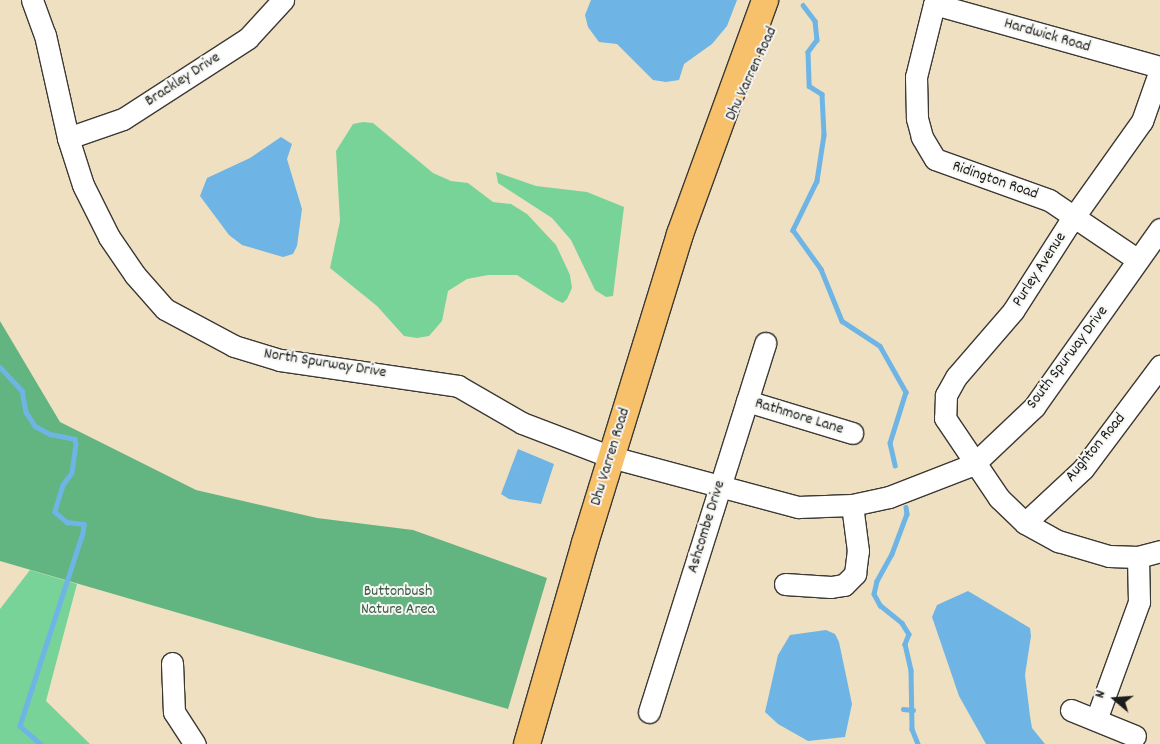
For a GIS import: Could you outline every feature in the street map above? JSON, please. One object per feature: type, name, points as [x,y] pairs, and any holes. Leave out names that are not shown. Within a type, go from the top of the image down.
[{"type":"main road","name":"Dhu Varren Road","points":[[527,744],[611,457],[680,234],[704,173],[765,0]]},
{"type":"main road","name":"Dhu Varren Road","points":[[704,173],[747,88],[784,0]]},
{"type":"street","name":"North Spurway Drive","points":[[32,0],[45,35],[68,138],[83,185],[110,237],[135,275],[165,309],[199,330],[234,346],[280,360],[458,386],[522,423],[611,457]]},
{"type":"street","name":"Brackley Drive","points":[[68,138],[123,119],[248,38],[283,0]]},
{"type":"street","name":"Hardwick Road","points":[[934,4],[1160,69]]},
{"type":"street","name":"Ridington Road","points":[[934,4],[916,77],[917,118],[922,137],[935,159],[1050,200],[1138,260]]},
{"type":"street","name":"Purley Avenue","points":[[1160,69],[1145,117],[1074,217],[1013,311],[956,377],[946,395],[945,418],[974,464],[999,498],[1025,522],[1058,541],[1109,556],[1138,557],[1160,551]]},
{"type":"street","name":"South Spurway Drive","points":[[611,457],[798,507],[852,505],[889,497],[974,464],[1034,407],[1160,230]]},
{"type":"street","name":"Ashcombe Drive","points":[[649,712],[765,343]]},
{"type":"street","name":"Aughton Road","points":[[1025,522],[1083,469],[1160,366]]},
{"type":"street","name":"Rathmore Lane","points":[[747,401],[852,433]]},
{"type":"street","points":[[785,584],[831,587],[844,585],[856,574],[858,551],[852,505]]},
{"type":"street","points":[[1096,720],[1138,602],[1138,557]]},
{"type":"street","points":[[172,663],[174,712],[195,744]]},
{"type":"street","points":[[1071,710],[1135,736]]},
{"type":"green space","points":[[373,123],[433,173],[451,181],[468,183],[493,202],[511,204],[527,214],[556,245],[570,275],[572,288],[567,299],[563,303],[556,300],[517,275],[488,275],[467,279],[448,291],[442,321],[429,336],[417,338],[404,336],[377,306],[330,268],[340,221],[336,151],[353,124]]},
{"type":"green space","points":[[496,172],[536,186],[587,192],[624,207],[613,296],[606,297],[595,290],[571,240],[552,218],[498,183]]},
{"type":"green space","name":"Buttonbush Nature Area","points":[[0,321],[60,422],[196,490],[317,518],[413,530],[547,578],[508,709],[0,561]]},
{"type":"green space","points":[[30,570],[77,584],[46,701],[90,744],[0,744],[0,609]]},
{"type":"water","points":[[591,0],[737,0],[727,26],[712,44],[684,64],[679,80],[666,82],[653,80],[617,44],[599,42],[588,27],[585,15]]},
{"type":"water","points":[[281,137],[292,144],[287,159],[302,209],[297,246],[293,254],[283,257],[242,245],[229,235],[200,196],[207,178],[250,158]]},
{"type":"water","points":[[518,449],[554,464],[541,504],[509,499],[501,494]]},
{"type":"water","points":[[968,591],[1030,628],[1031,636],[1025,675],[1030,716],[1032,728],[1045,744],[986,744],[959,696],[932,617],[937,605]]},
{"type":"water","points":[[826,630],[835,634],[839,642],[852,704],[845,737],[808,741],[778,724],[765,712],[778,655],[790,635]]},
{"type":"waterway","points":[[803,5],[815,21],[817,40],[808,52],[809,86],[822,94],[824,135],[817,181],[793,230],[821,269],[842,321],[880,346],[906,392],[890,443],[895,465]]},
{"type":"waterway","points":[[0,367],[22,391],[26,412],[35,426],[50,434],[75,439],[76,444],[72,473],[63,485],[55,512],[67,522],[84,524],[83,533],[20,726],[41,744]]},
{"type":"waterway","points":[[906,507],[907,514],[892,554],[877,581],[874,594],[880,605],[902,623],[909,634],[905,644],[911,670],[912,729],[918,744]]},
{"type":"waterway","points":[[903,709],[913,710]]}]
